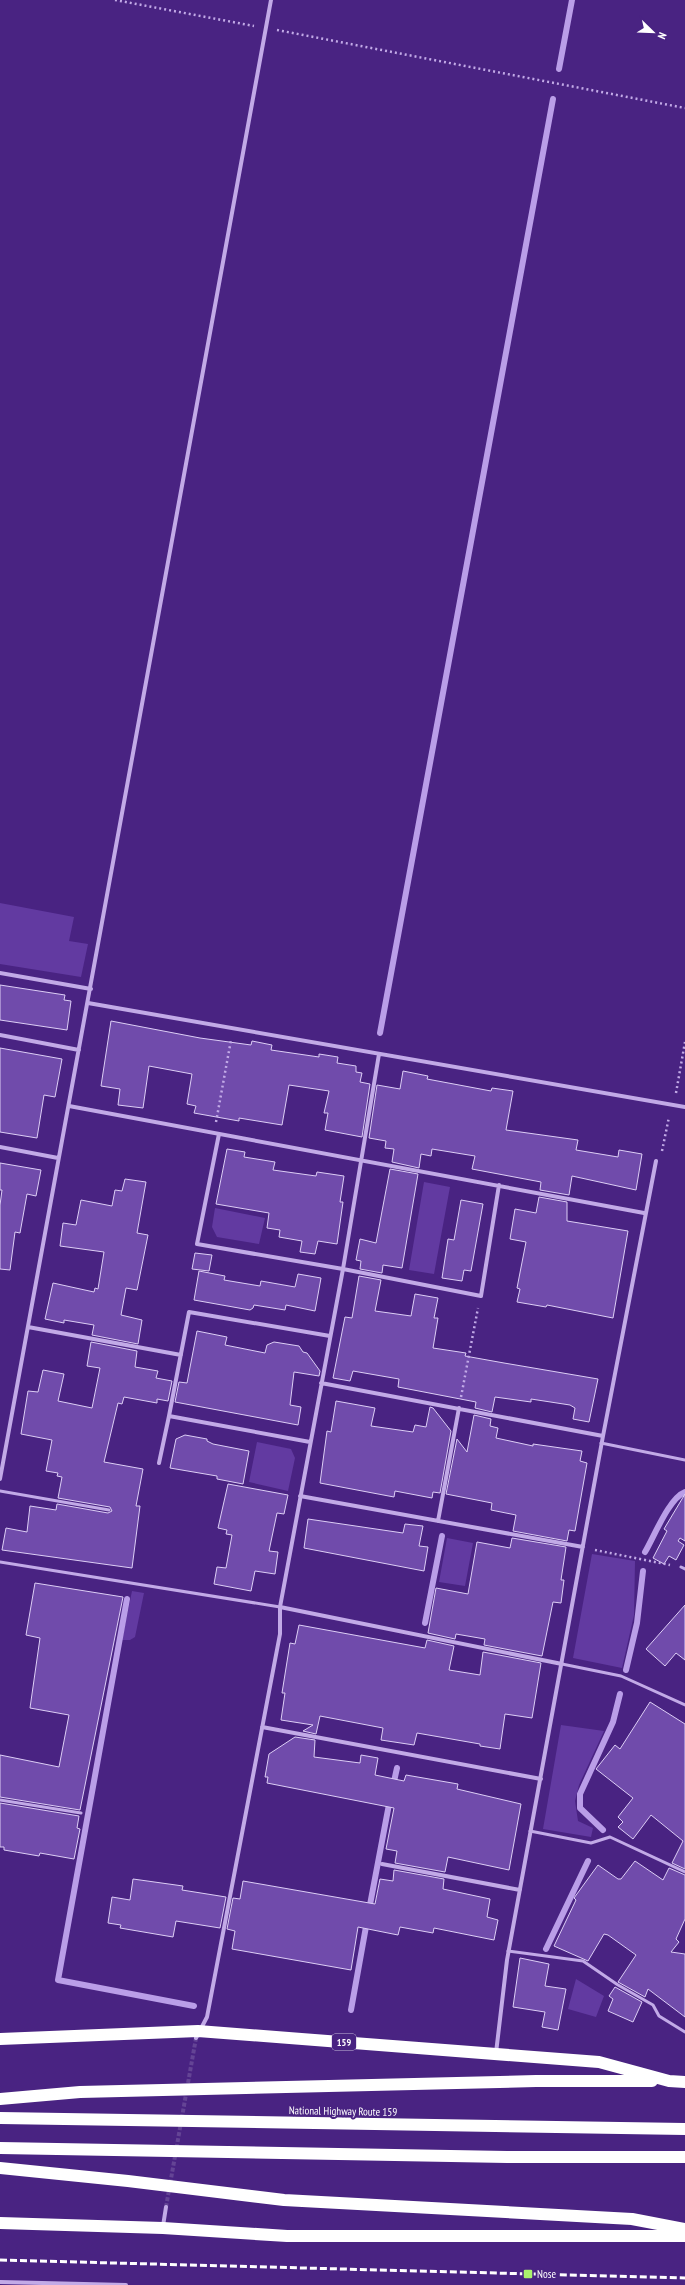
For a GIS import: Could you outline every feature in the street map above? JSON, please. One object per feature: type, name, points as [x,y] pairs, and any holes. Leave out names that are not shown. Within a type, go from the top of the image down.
[{"type":"highway","name":"159","points":[[0,2039],[197,2035],[599,2062],[669,2081]]},
{"type":"highway","name":"159","points":[[0,2099],[80,2092],[536,2081],[685,2082]]},
{"type":"highway","name":"National Highway Route 159","points":[[0,2118],[685,2129]]},
{"type":"highway","points":[[0,2148],[499,2157],[685,2158]]},
{"type":"highway","points":[[0,2168],[128,2180],[284,2200],[632,2219],[685,2229]]},
{"type":"highway","points":[[0,2223],[163,2228],[287,2236],[685,2236]]},
{"type":"street","points":[[0,1479],[58,1158],[91,990],[271,0]]},
{"type":"street","points":[[0,973],[91,990]]},
{"type":"street","points":[[88,1003],[685,1107]]},
{"type":"street","points":[[0,1036],[79,1050]]},
{"type":"street","points":[[197,2035],[207,2017],[280,1634],[280,1607],[343,1269],[379,1054]]},
{"type":"street","points":[[68,1106],[214,1134],[361,1159],[644,1214]]},
{"type":"street","points":[[220,1134],[198,1244],[343,1269],[481,1296],[499,1185]]},
{"type":"street","points":[[0,1147],[58,1158]]},
{"type":"street","points":[[496,2054],[508,1951],[644,1214],[656,1161]]},
{"type":"street","points":[[159,1463],[189,1312],[330,1336]]},
{"type":"street","points":[[28,1326],[181,1355]]},
{"type":"street","points":[[321,1383],[603,1436]]},
{"type":"street","points":[[438,1521],[459,1408]]},
{"type":"street","points":[[169,1416],[310,1442]]},
{"type":"street","points":[[300,1496],[583,1547]]},
{"type":"street","points":[[280,1607],[562,1664]]},
{"type":"street","points":[[262,1727],[541,1778]]},
{"type":"street","points":[[382,1864],[520,1890]]},
{"type":"street","points":[[163,2228],[166,2207]]},
{"type":"street","points":[[0,2282],[126,2285]]},
{"type":"lane","points":[[601,1444],[685,1460]]},
{"type":"lane","points":[[0,1491],[109,1510]]},
{"type":"lane","points":[[0,1562],[280,1607]]},
{"type":"lane","points":[[562,1664],[621,1676],[685,1705]]},
{"type":"lane","points":[[0,1800],[81,1813]]},
{"type":"lane","points":[[530,1832],[591,1842],[610,1838],[685,1872]]},
{"type":"lane","points":[[508,1951],[583,1961],[618,1985],[653,2005],[659,2016],[685,2032]]},
{"type":"path","points":[[115,0],[685,108]]},
{"type":"path","points":[[214,1134],[233,1028]]},
{"type":"path","points":[[656,1161],[660,1158],[673,1105],[685,1042]]},
{"type":"path","points":[[459,1408],[481,1296]]},
{"type":"path","points":[[583,1547],[683,1568]]},
{"type":"shaded area","points":[[0,903],[74,917],[69,941],[88,944],[81,977],[0,964]]},
{"type":"shaded area","points":[[424,1182],[450,1187],[434,1274],[409,1270]]},
{"type":"shaded area","points":[[215,1208],[265,1218],[259,1244],[217,1237],[212,1227]]},
{"type":"shaded area","points":[[257,1442],[291,1449],[295,1458],[288,1491],[249,1482]]},
{"type":"shaded area","points":[[447,1538],[473,1543],[465,1586],[439,1582]]},
{"type":"shaded area","points":[[592,1554],[635,1561],[634,1615],[622,1668],[573,1658]]},
{"type":"shaded area","points":[[132,1591],[144,1593],[135,1637],[130,1640],[122,1640]]},
{"type":"shaded area","points":[[561,1725],[604,1731],[579,1785],[575,1801],[578,1821],[593,1828],[591,1837],[543,1829]]},
{"type":"shaded area","points":[[576,1979],[604,1996],[596,2017],[568,2009]]},
{"type":"building","points":[[0,985],[65,995],[64,1000],[71,1001],[67,1030],[0,1020]]},
{"type":"building","points":[[111,1021],[200,1038],[251,1045],[252,1041],[272,1045],[271,1050],[319,1057],[319,1054],[338,1057],[337,1063],[356,1066],[356,1072],[362,1073],[360,1082],[370,1084],[362,1137],[325,1130],[328,1113],[324,1113],[329,1091],[289,1085],[282,1125],[239,1118],[239,1121],[194,1113],[196,1106],[187,1104],[192,1074],[149,1066],[143,1108],[118,1105],[120,1089],[101,1086]]},
{"type":"building","points":[[0,1048],[62,1059],[55,1097],[44,1095],[37,1138],[0,1132]]},
{"type":"building","points":[[403,1071],[428,1076],[427,1079],[491,1091],[492,1088],[513,1091],[506,1130],[578,1140],[576,1150],[618,1157],[619,1150],[642,1154],[636,1190],[572,1176],[569,1195],[540,1190],[541,1182],[472,1169],[475,1156],[432,1149],[431,1156],[421,1154],[419,1168],[392,1162],[394,1149],[385,1148],[386,1141],[369,1138],[377,1085],[400,1089]]},
{"type":"building","points":[[227,1149],[245,1152],[244,1157],[275,1162],[273,1170],[316,1176],[317,1172],[344,1176],[340,1202],[343,1202],[337,1244],[318,1241],[315,1254],[300,1252],[302,1241],[279,1237],[280,1230],[267,1228],[269,1213],[216,1204]]},
{"type":"building","points":[[0,1163],[41,1170],[36,1196],[27,1194],[20,1233],[15,1232],[10,1270],[0,1269],[0,1205],[2,1190],[0,1190]]},
{"type":"building","points":[[390,1169],[418,1174],[402,1268],[383,1265],[382,1273],[360,1269],[361,1261],[356,1260],[360,1239],[376,1243]]},
{"type":"building","points":[[125,1179],[146,1182],[137,1233],[148,1235],[137,1290],[126,1288],[121,1315],[142,1320],[138,1344],[92,1335],[94,1325],[64,1320],[64,1323],[45,1319],[53,1283],[94,1292],[95,1288],[98,1289],[104,1252],[60,1246],[63,1223],[76,1225],[81,1200],[112,1206],[115,1190],[122,1191]]},
{"type":"building","points":[[539,1197],[567,1202],[567,1221],[628,1231],[613,1318],[547,1305],[546,1307],[517,1302],[520,1289],[517,1288],[526,1242],[510,1239],[515,1209],[536,1213]]},
{"type":"building","points":[[461,1200],[483,1204],[471,1271],[464,1270],[462,1281],[442,1278],[448,1239],[454,1240]]},
{"type":"building","points":[[195,1253],[212,1255],[209,1271],[192,1269]]},
{"type":"building","points":[[199,1271],[225,1276],[224,1280],[260,1286],[261,1281],[295,1287],[298,1274],[321,1278],[315,1311],[286,1305],[285,1310],[254,1305],[250,1310],[194,1300]]},
{"type":"building","points":[[359,1276],[381,1280],[375,1311],[411,1316],[415,1294],[438,1298],[434,1318],[438,1318],[433,1348],[466,1353],[465,1356],[598,1379],[589,1422],[573,1419],[575,1408],[570,1405],[531,1399],[531,1402],[495,1397],[492,1412],[475,1408],[476,1402],[398,1387],[399,1379],[353,1371],[350,1381],[333,1378],[345,1317],[352,1318]]},
{"type":"building","points":[[197,1331],[227,1337],[225,1345],[265,1353],[267,1345],[274,1342],[299,1346],[303,1352],[307,1353],[320,1371],[319,1376],[294,1372],[290,1405],[301,1407],[298,1425],[175,1402],[179,1382],[187,1383]]},
{"type":"building","points":[[91,1342],[137,1351],[135,1367],[158,1371],[156,1378],[172,1381],[168,1401],[157,1399],[157,1403],[124,1397],[122,1404],[118,1403],[104,1462],[143,1469],[136,1506],[140,1506],[132,1568],[2,1550],[6,1528],[27,1532],[30,1506],[56,1510],[57,1504],[108,1513],[112,1511],[110,1507],[58,1498],[62,1477],[57,1476],[58,1473],[46,1471],[52,1440],[21,1434],[28,1391],[38,1392],[43,1370],[64,1374],[58,1401],[92,1408],[100,1368],[87,1366]]},
{"type":"building","points":[[336,1401],[375,1408],[371,1426],[413,1432],[415,1425],[426,1427],[430,1407],[433,1408],[451,1431],[440,1493],[433,1492],[432,1498],[395,1491],[394,1497],[320,1483],[327,1431],[331,1432]]},
{"type":"building","points":[[474,1415],[491,1419],[490,1426],[498,1428],[496,1438],[533,1446],[533,1444],[582,1451],[580,1461],[587,1463],[575,1531],[569,1530],[567,1541],[513,1531],[516,1515],[491,1510],[492,1503],[446,1494],[457,1439],[467,1452]]},
{"type":"building","points":[[185,1435],[207,1439],[207,1441],[213,1444],[249,1451],[243,1484],[217,1479],[217,1476],[170,1468],[176,1439]]},
{"type":"building","points":[[228,1484],[288,1495],[284,1514],[277,1513],[269,1551],[278,1552],[275,1574],[255,1571],[251,1591],[214,1584],[217,1567],[226,1568],[232,1535],[226,1534],[227,1530],[218,1528]]},
{"type":"building","points":[[685,1494],[685,1541],[680,1538],[678,1541],[684,1545],[676,1560],[669,1556],[664,1564],[653,1558],[667,1531],[664,1529]]},
{"type":"building","points":[[308,1519],[403,1533],[405,1524],[423,1526],[419,1546],[428,1547],[424,1571],[304,1548]]},
{"type":"building","points":[[512,1538],[566,1547],[561,1580],[564,1580],[561,1603],[553,1602],[542,1656],[484,1645],[485,1639],[456,1634],[455,1639],[428,1633],[436,1588],[468,1594],[477,1542],[510,1548]]},
{"type":"building","points":[[35,1583],[123,1597],[80,1810],[0,1797],[0,1755],[59,1767],[69,1715],[30,1708],[40,1638],[26,1635]]},
{"type":"building","points":[[685,1605],[685,1660],[676,1653],[665,1666],[646,1649]]},
{"type":"building","points":[[299,1625],[425,1648],[427,1640],[454,1646],[449,1670],[480,1675],[483,1652],[541,1663],[532,1718],[505,1714],[500,1749],[417,1733],[414,1745],[381,1740],[383,1728],[320,1716],[316,1734],[303,1731],[313,1725],[281,1720],[285,1693],[282,1693],[290,1643],[295,1644]]},
{"type":"building","points":[[650,1702],[685,1724],[685,1869],[672,1863],[683,1841],[651,1815],[633,1839],[618,1827],[623,1822],[618,1817],[633,1798],[596,1769],[615,1745],[620,1749]]},
{"type":"building","points":[[295,1737],[315,1740],[314,1757],[360,1763],[361,1755],[378,1758],[375,1775],[404,1781],[406,1775],[458,1784],[457,1789],[521,1804],[509,1870],[448,1857],[445,1872],[395,1863],[397,1851],[386,1849],[394,1808],[267,1783],[268,1777],[265,1777],[269,1754]]},
{"type":"building","points":[[0,1803],[79,1816],[77,1828],[80,1829],[74,1859],[40,1853],[39,1856],[4,1850],[4,1847],[0,1847]]},
{"type":"building","points":[[635,1861],[663,1880],[669,1868],[685,1875],[685,1919],[676,1939],[679,1942],[671,1952],[685,1954],[685,2017],[648,1989],[645,1997],[618,1982],[636,1955],[608,1935],[604,1934],[588,1961],[554,1946],[576,1900],[574,1898],[598,1865],[618,1879],[621,1879]]},
{"type":"building","points":[[394,1870],[444,1879],[443,1889],[490,1899],[487,1917],[498,1920],[494,1940],[434,1928],[433,1933],[400,1927],[398,1935],[358,1927],[351,1970],[232,1949],[235,1931],[227,1929],[233,1898],[240,1899],[243,1881],[375,1904],[380,1879],[393,1881]]},
{"type":"building","points":[[133,1879],[183,1886],[182,1890],[226,1897],[220,1928],[176,1921],[173,1937],[120,1928],[121,1925],[108,1923],[112,1897],[130,1900]]},
{"type":"building","points":[[520,1958],[549,1964],[545,1986],[566,1989],[558,2030],[542,2027],[545,2012],[513,2007]]},
{"type":"building","points":[[615,1987],[642,2002],[633,2022],[608,2011],[613,1999],[609,1996]]},
{"type":"waterway","points":[[559,69],[572,0]]},
{"type":"waterway","points":[[380,1033],[553,99]]},
{"type":"waterway","points":[[645,1552],[662,1519],[673,1502],[685,1492]]},
{"type":"waterway","points":[[425,1623],[442,1536]]},
{"type":"waterway","points":[[626,1670],[637,1623],[643,1571]]},
{"type":"waterway","points":[[127,1599],[58,1980],[194,2006]]},
{"type":"waterway","points":[[603,1830],[580,1808],[580,1794],[613,1722],[620,1694]]},
{"type":"waterway","points":[[393,1786],[397,1768]]},
{"type":"waterway","points":[[369,1910],[390,1799]]},
{"type":"waterway","points":[[546,1949],[588,1861]]},
{"type":"waterway","points":[[351,2010],[367,1921]]},
{"type":"tunnel","points":[[166,2207],[196,2038]]},
{"type":"railway","points":[[0,2260],[685,2278]]},
{"type":"place","name":"Nose","points":[[528,2274]]}]
